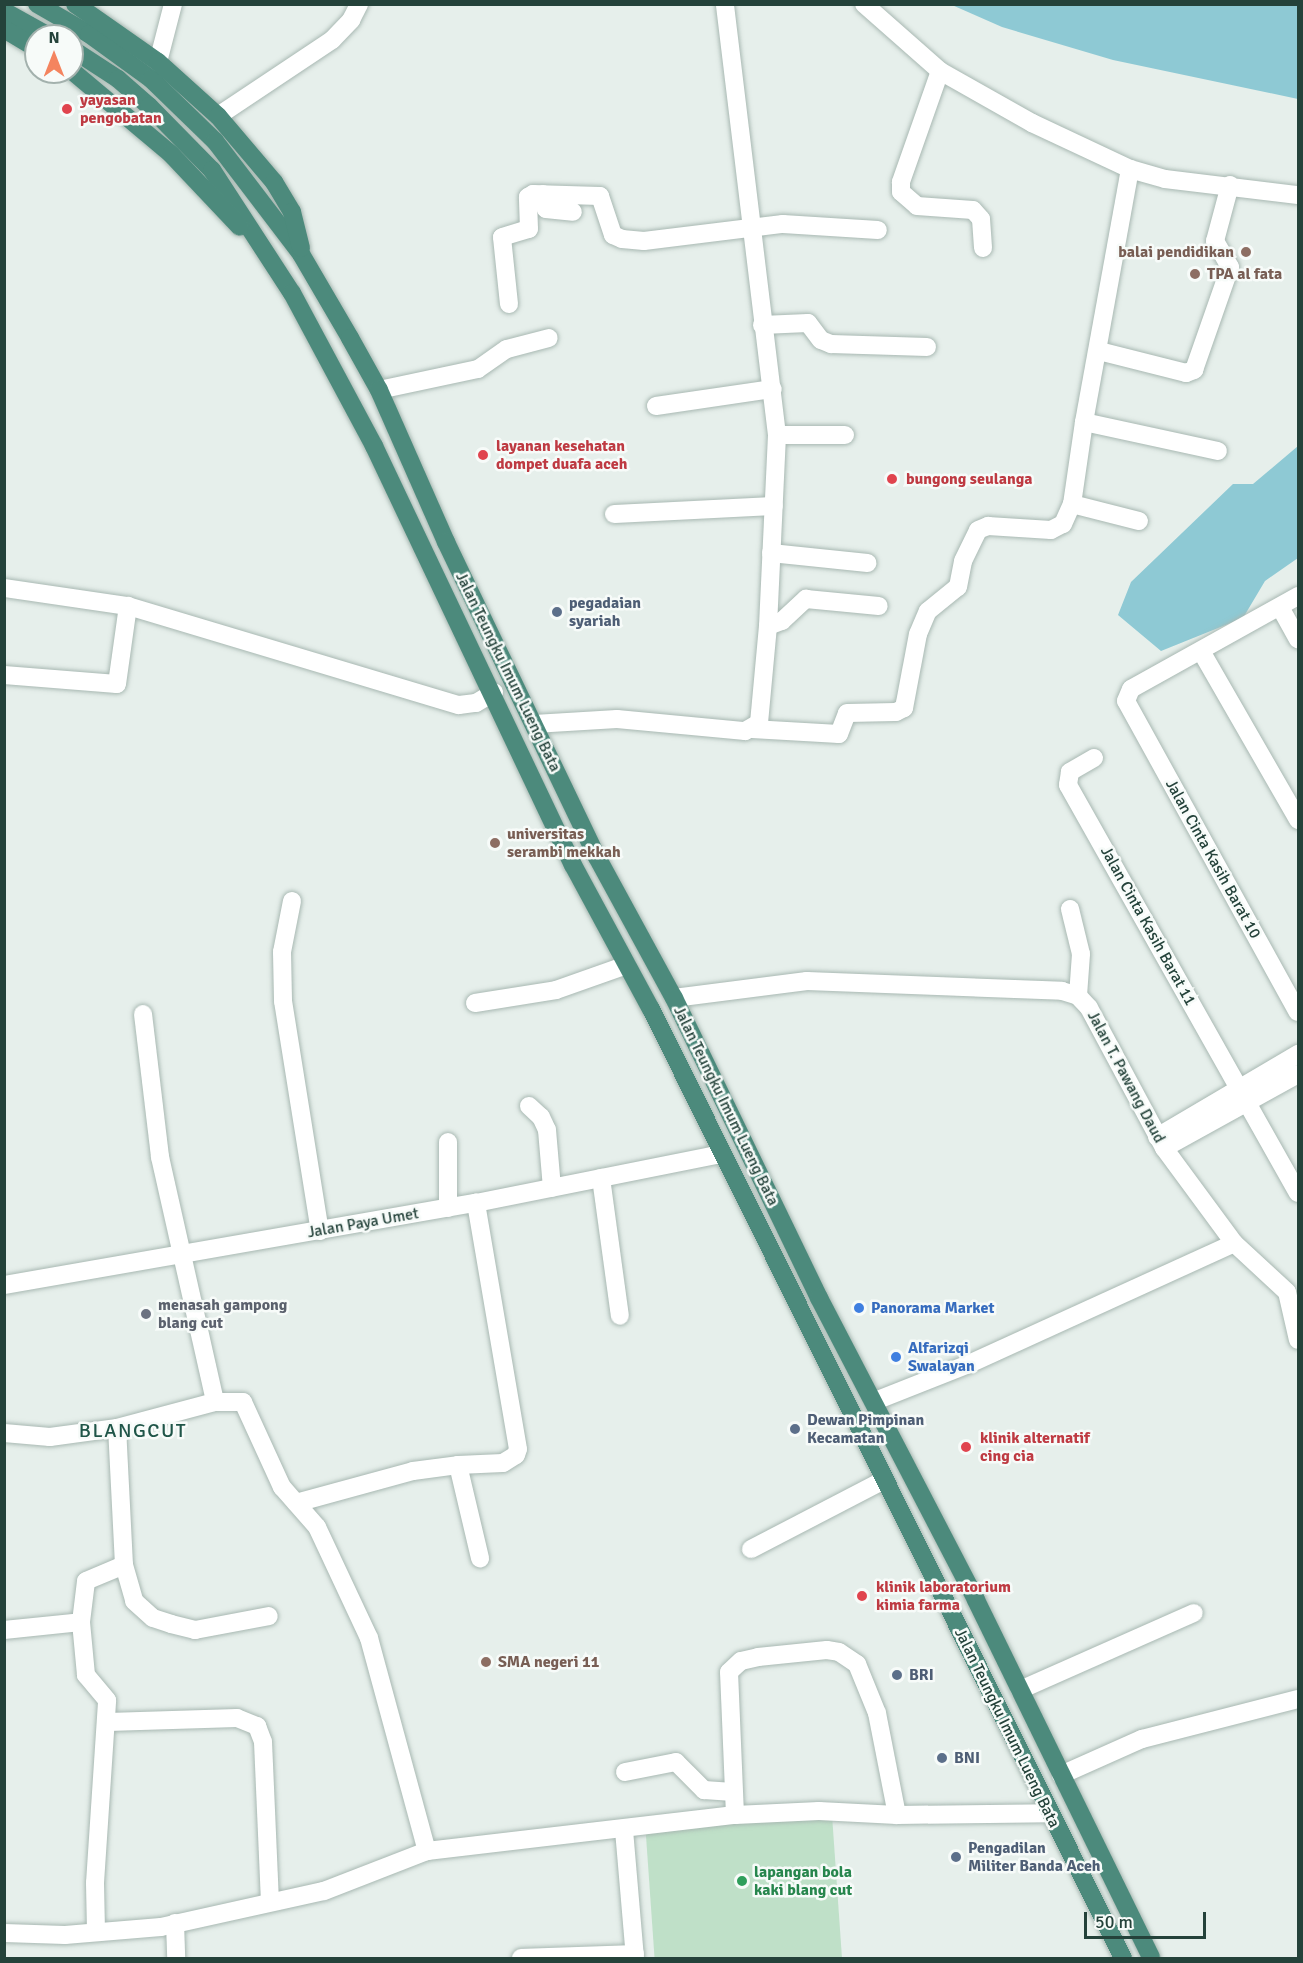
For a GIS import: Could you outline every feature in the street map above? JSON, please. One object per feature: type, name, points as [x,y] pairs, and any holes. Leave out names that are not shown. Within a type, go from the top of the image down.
[{"type":"highway","name":"Jalan Teungku Imum Lueng Bata","points":[[37,4],[88,34],[151,79],[215,141],[258,192],[301,254],[379,390],[446,542],[597,857],[674,998],[819,1298],[875,1401],[1020,1690],[1151,1959]]},
{"type":"highway","name":"Jalan Teungku Imum Lueng Bata","points":[[75,4],[158,62],[218,116],[274,182],[292,212],[301,254]]},
{"type":"highway","points":[[4,11],[27,24]]},
{"type":"highway","points":[[4,29],[24,41]]},
{"type":"highway","name":"Jalan Teungku Imum Lueng Bata","points":[[84,57],[118,79],[149,106],[212,170],[281,273],[374,446],[494,692],[573,865],[627,965],[1123,1959]]},
{"type":"highway","name":"Jalan Teungku Imum Lueng Bata","points":[[84,80],[122,109],[180,162],[281,273]]},
{"type":"highway","points":[[573,865],[597,857]]},
{"type":"street","points":[[158,62],[173,4]]},
{"type":"street","points":[[218,116],[332,40],[351,20],[359,4]]},
{"type":"street","points":[[725,4],[750,229],[773,389],[777,435],[768,626],[760,718],[752,729]]},
{"type":"street","points":[[864,4],[940,71],[1032,123],[1130,169],[1165,179],[1299,195]]},
{"type":"street","points":[[940,71],[901,182],[901,192],[917,206],[973,210],[981,219],[983,248]]},
{"type":"street","points":[[534,724],[617,718],[839,734],[847,713],[896,712],[904,708],[924,619],[930,608],[958,587],[963,561],[978,530],[988,526],[1051,530],[1063,524],[1072,504],[1084,422],[1099,351],[1130,169]]},
{"type":"street","points":[[1099,351],[1175,371],[1194,370],[1230,267],[1215,242],[1230,185]]},
{"type":"street","points":[[543,194],[546,208],[573,212]]},
{"type":"street","points":[[508,304],[502,237],[529,229],[528,197],[543,194],[600,196],[613,235],[622,239],[644,241],[783,224],[878,230]]},
{"type":"street","points":[[762,325],[808,323],[821,340],[831,344],[927,347]]},
{"type":"street","points":[[379,390],[478,369],[507,349],[549,338]]},
{"type":"street","points":[[656,406],[773,389]]},
{"type":"street","points":[[1084,422],[1218,451]]},
{"type":"street","points":[[777,435],[844,435]]},
{"type":"street","points":[[1072,504],[1139,521]]},
{"type":"street","points":[[614,514],[774,506]]},
{"type":"street","points":[[771,553],[867,563]]},
{"type":"street","points":[[4,588],[128,606],[459,705],[476,704],[494,692]]},
{"type":"street","points":[[1299,596],[1201,651],[1299,820]]},
{"type":"street","points":[[768,626],[782,621],[806,599],[879,606]]},
{"type":"street","points":[[4,675],[117,684],[128,606]]},
{"type":"street","points":[[1280,607],[1299,639]]},
{"type":"street","name":"Jalan Cinta Kasih Barat 10","points":[[1201,651],[1131,689],[1128,705],[1299,1012]]},
{"type":"street","name":"Jalan Cinta Kasih Barat 11","points":[[1094,758],[1070,772],[1068,785],[1243,1095]]},
{"type":"street","points":[[292,901],[282,952],[283,1000],[320,1231]]},
{"type":"street","points":[[1070,909],[1081,954],[1078,996]]},
{"type":"street","points":[[474,1003],[556,990],[627,965]]},
{"type":"street","name":"Jalan T. Pawang Daud","points":[[674,998],[807,981],[1062,991],[1078,996],[1089,1008],[1160,1143],[1234,1243],[1293,1294],[1299,1340]]},
{"type":"street","points":[[143,1014],[160,1156],[215,1402]]},
{"type":"street","points":[[1160,1143],[1243,1095],[1299,1054]]},
{"type":"street","points":[[1243,1095],[1299,1074]]},
{"type":"street","points":[[1243,1095],[1299,1193]]},
{"type":"street","points":[[529,1106],[541,1117],[547,1130],[552,1188]]},
{"type":"street","points":[[448,1142],[448,1208]]},
{"type":"street","name":"Jalan Paya Umet","points":[[4,1285],[476,1203],[721,1154]]},
{"type":"street","points":[[601,1178],[620,1316]]},
{"type":"street","points":[[296,1503],[414,1471],[503,1463],[516,1455],[518,1449],[476,1203]]},
{"type":"street","points":[[875,1401],[969,1364],[1234,1243]]},
{"type":"street","points":[[4,1433],[50,1437],[117,1428],[215,1402],[236,1401],[247,1407],[282,1486],[317,1527],[369,1638],[427,1851]]},
{"type":"street","points":[[117,1428],[124,1565],[134,1601],[153,1617],[195,1630],[269,1616]]},
{"type":"street","points":[[458,1466],[480,1558]]},
{"type":"street","points":[[751,1549],[884,1480]]},
{"type":"street","points":[[96,1931],[95,1883],[108,1722],[107,1700],[86,1675],[83,1664],[81,1622],[86,1581],[124,1565]]},
{"type":"street","points":[[1020,1690],[1194,1613]]},
{"type":"street","points":[[4,1630],[81,1622]]},
{"type":"street","points":[[735,1815],[729,1672],[741,1661],[758,1657],[827,1650],[839,1652],[857,1664],[878,1713],[897,1815]]},
{"type":"street","points":[[1061,1775],[1142,1739],[1299,1699]]},
{"type":"street","points":[[108,1722],[237,1718],[257,1726],[263,1742],[270,1901]]},
{"type":"street","points":[[625,1772],[676,1762],[704,1790],[733,1792]]},
{"type":"street","points":[[4,1933],[143,1929],[349,1884],[427,1851],[624,1830],[735,1815],[819,1810],[897,1815],[1050,1814]]},
{"type":"street","points":[[521,1959],[635,1956],[624,1830]]},
{"type":"street","points":[[175,1923],[176,1959]]},
{"type":"green space","name":"lapangan bola kaki blang cut","points":[[832,1815],[842,1958],[655,1958],[645,1828]]},
{"type":"water","points":[[952,5],[1298,5],[1298,99],[1113,60],[1002,27]]},
{"type":"water","points":[[1298,446],[1298,558],[1265,581],[1243,618],[1161,651],[1118,615],[1131,582],[1233,484],[1253,484]]},
{"type":"place","name":"yayasan pengobatan","points":[[67,109]]},
{"type":"place","name":"balai pendidikan","points":[[1246,252]]},
{"type":"place","name":"TPA al fata","points":[[1195,274]]},
{"type":"place","name":"layanan kesehatan dompet duafa aceh","points":[[483,455]]},
{"type":"place","name":"bungong seulanga","points":[[892,479]]},
{"type":"place","name":"pegadaian syariah","points":[[557,612]]},
{"type":"place","name":"universitas serambi mekkah","points":[[495,843]]},
{"type":"place","name":"Panorama Market","points":[[859,1308]]},
{"type":"place","name":"menasah gampong blang cut","points":[[146,1314]]},
{"type":"place","name":"Alfarizqi Swalayan","points":[[896,1357]]},
{"type":"place","name":"Dewan Pimpinan Kecamatan","points":[[795,1429]]},
{"type":"place","name":"klinik alternatif cing cia","points":[[966,1447]]},
{"type":"place","name":"klinik laboratorium kimia farma","points":[[862,1596]]},
{"type":"place","name":"SMA negeri 11","points":[[486,1662]]},
{"type":"place","name":"BRI","points":[[897,1675]]},
{"type":"place","name":"BNI","points":[[942,1758]]},
{"type":"place","name":"Pengadilan Militer Banda Aceh","points":[[956,1857]]},
{"type":"place","name":"lapangan bola kaki blang cut","points":[[742,1881]]},
{"type":"district","name":"BLANGCUT","points":[[133,1430]]}]
